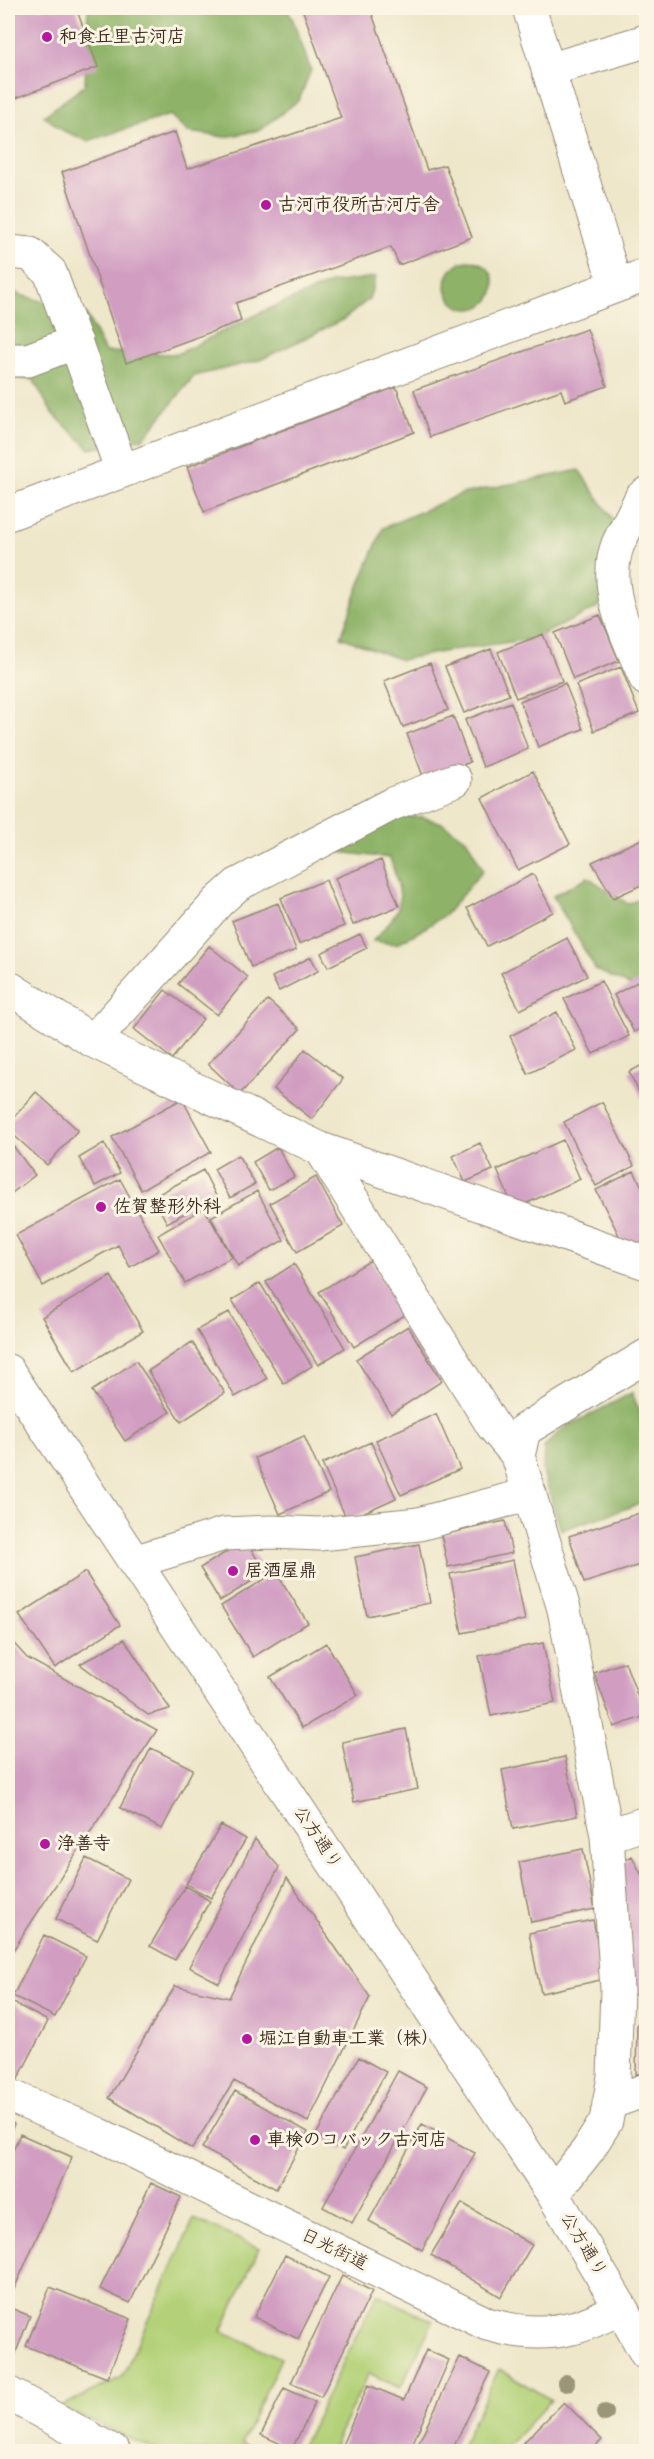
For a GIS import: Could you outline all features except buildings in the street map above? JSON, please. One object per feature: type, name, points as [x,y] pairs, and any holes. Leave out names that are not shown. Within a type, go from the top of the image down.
[{"type":"street","points":[[529,8],[616,286]]},
{"type":"street","points":[[548,70],[646,41]]},
{"type":"street","points":[[8,252],[30,254],[50,272],[122,471]]},
{"type":"street","points":[[8,514],[646,275]]},
{"type":"street","points":[[8,360],[27,360],[76,342]]},
{"type":"street","points":[[646,494],[641,498],[617,547],[612,586],[628,636],[646,679]]},
{"type":"street","points":[[93,1041],[237,885],[392,804],[455,780]]},
{"type":"street","points":[[8,987],[93,1041],[321,1149],[646,1263]]},
{"type":"street","points":[[321,1149],[493,1426],[518,1456],[564,1609],[607,1836],[617,1989],[614,2077],[606,2121],[588,2151],[553,2194]]},
{"type":"street","points":[[518,1456],[524,1430],[646,1356]]},
{"type":"street","name":"公方通り","points":[[8,1371],[553,2194],[621,2308]]},
{"type":"street","points":[[134,1562],[224,1533],[319,1534],[419,1524],[530,1494]]},
{"type":"street","points":[[607,1836],[646,1823]]},
{"type":"street","points":[[609,2103],[646,2090]]},
{"type":"street","name":"日光街道","points":[[8,2095],[98,2134],[487,2324],[508,2330],[528,2332],[573,2328],[621,2308]]},
{"type":"street","points":[[621,2308],[646,2353]]},
{"type":"street","points":[[8,2393],[114,2451]]},
{"type":"green space","points":[[88,8],[287,8],[311,70],[299,100],[260,130],[225,137],[188,132],[170,115],[88,141],[64,131],[44,116],[85,85]]},
{"type":"green space","points":[[470,261],[487,268],[494,285],[487,302],[470,309],[453,302],[446,285],[453,268]]},
{"type":"green space","points":[[376,277],[369,299],[344,319],[260,360],[194,376],[144,438],[90,449],[52,413],[33,379],[8,378],[8,285],[17,294],[86,314],[105,352],[177,354],[264,311],[331,283]]},
{"type":"green space","points":[[579,470],[614,521],[626,574],[595,609],[533,639],[452,650],[401,660],[341,637],[383,528],[461,494]]},
{"type":"green space","points":[[396,817],[422,817],[442,823],[467,840],[483,870],[446,914],[396,944],[373,941],[392,919],[400,904],[398,886],[390,858],[330,851]]},
{"type":"green space","points":[[588,877],[628,904],[646,896],[646,993],[596,970],[553,896]]},
{"type":"green space","points":[[632,1393],[646,1427],[646,1502],[561,1530],[543,1472],[544,1447],[562,1429]]},
{"type":"green space","points":[[194,2219],[259,2248],[222,2331],[281,2358],[242,2443],[259,2451],[158,2451],[60,2407],[122,2377]]},
{"type":"green space","points":[[377,2294],[433,2321],[400,2388],[369,2373],[331,2451],[302,2451],[300,2450]]},
{"type":"green space","points":[[499,2369],[551,2400],[503,2451],[459,2451]]},
{"type":"place","name":"和食丘里古河店","points":[[47,37]]},
{"type":"place","name":"古河市役所古河庁舎","points":[[266,205]]},
{"type":"place","name":"佐賀整形外科","points":[[101,1207]]},
{"type":"place","name":"居酒屋鼎","points":[[233,1571]]},
{"type":"place","name":"浄善寺","points":[[45,1844]]},
{"type":"place","name":"堀江自動車工業（株）","points":[[247,2039]]},
{"type":"place","name":"車検のコバック古河店","points":[[255,2140]]}]
